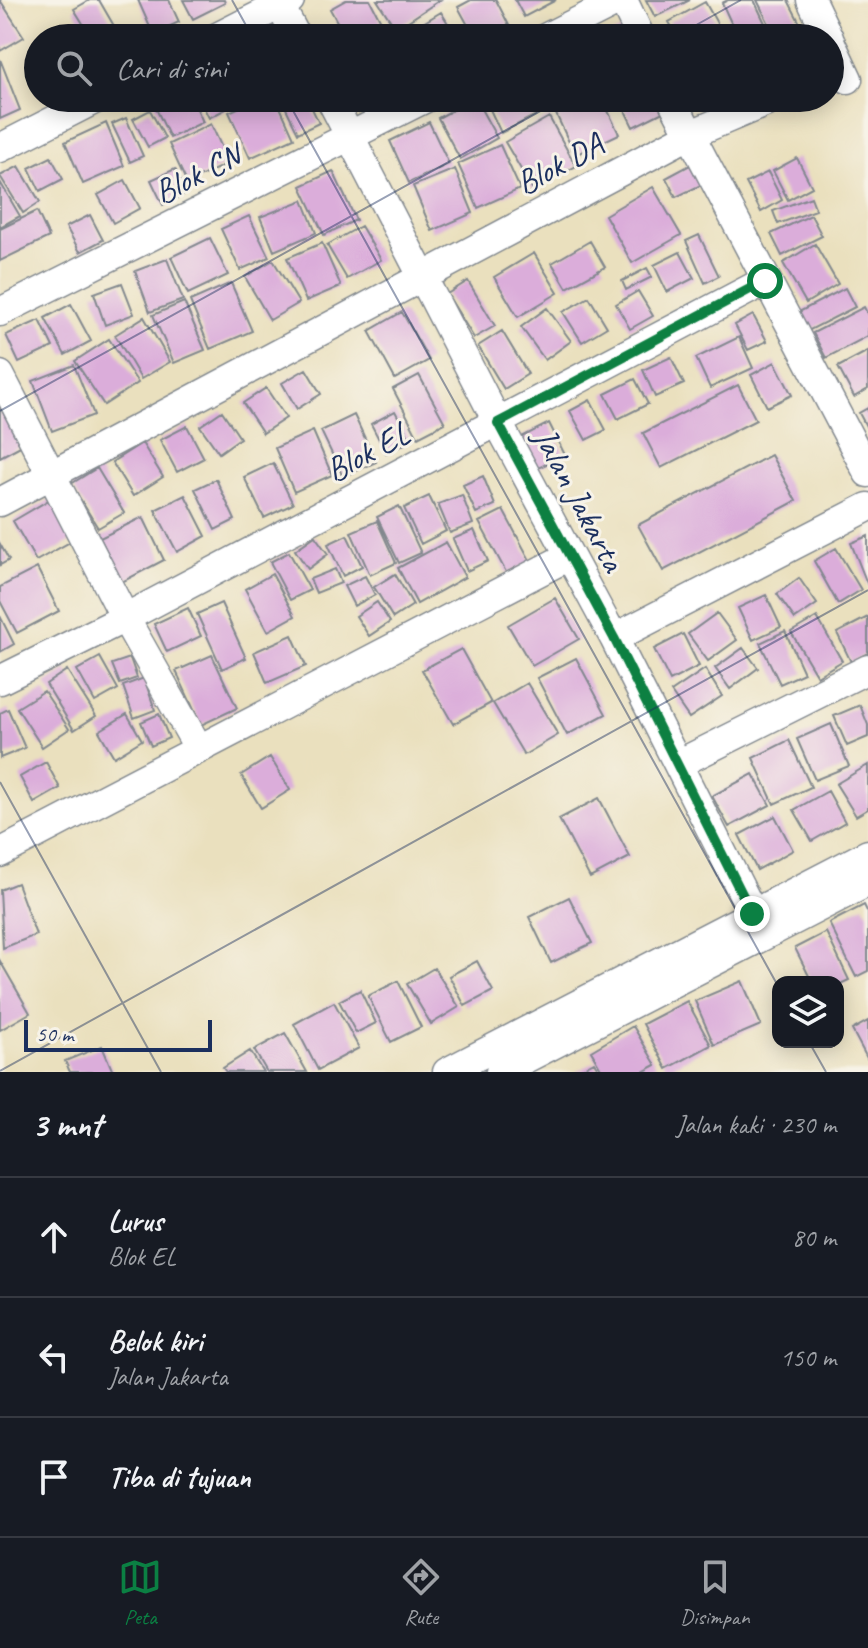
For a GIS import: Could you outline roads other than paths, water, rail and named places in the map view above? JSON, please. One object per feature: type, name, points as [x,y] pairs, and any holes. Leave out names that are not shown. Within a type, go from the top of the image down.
[{"type":"street","points":[[573,24],[621,0],[634,24]]},
{"type":"street","points":[[811,0],[822,24]]},
{"type":"street","points":[[241,24],[282,2],[291,24]]},
{"type":"street","points":[[0,148],[71,112]]},
{"type":"street","name":"Jalan Jakarta","points":[[337,112],[498,423],[614,638],[758,925]]},
{"type":"street","name":"Blok CN","points":[[0,312],[398,112]]},
{"type":"street","points":[[678,112],[868,473]]},
{"type":"street","name":"Blok DA","points":[[0,502],[689,135],[743,112]]},
{"type":"street","name":"Blok EL","points":[[0,680],[125,618],[765,281]]},
{"type":"street","points":[[0,375],[125,618],[199,749]]},
{"type":"street","points":[[614,638],[868,507]]},
{"type":"street","points":[[0,853],[569,556]]},
{"type":"street","points":[[678,764],[868,669]]},
{"type":"street","points":[[500,1072],[758,925],[868,854]]},
{"type":"street","points":[[447,1072],[758,925],[868,882]]}]
